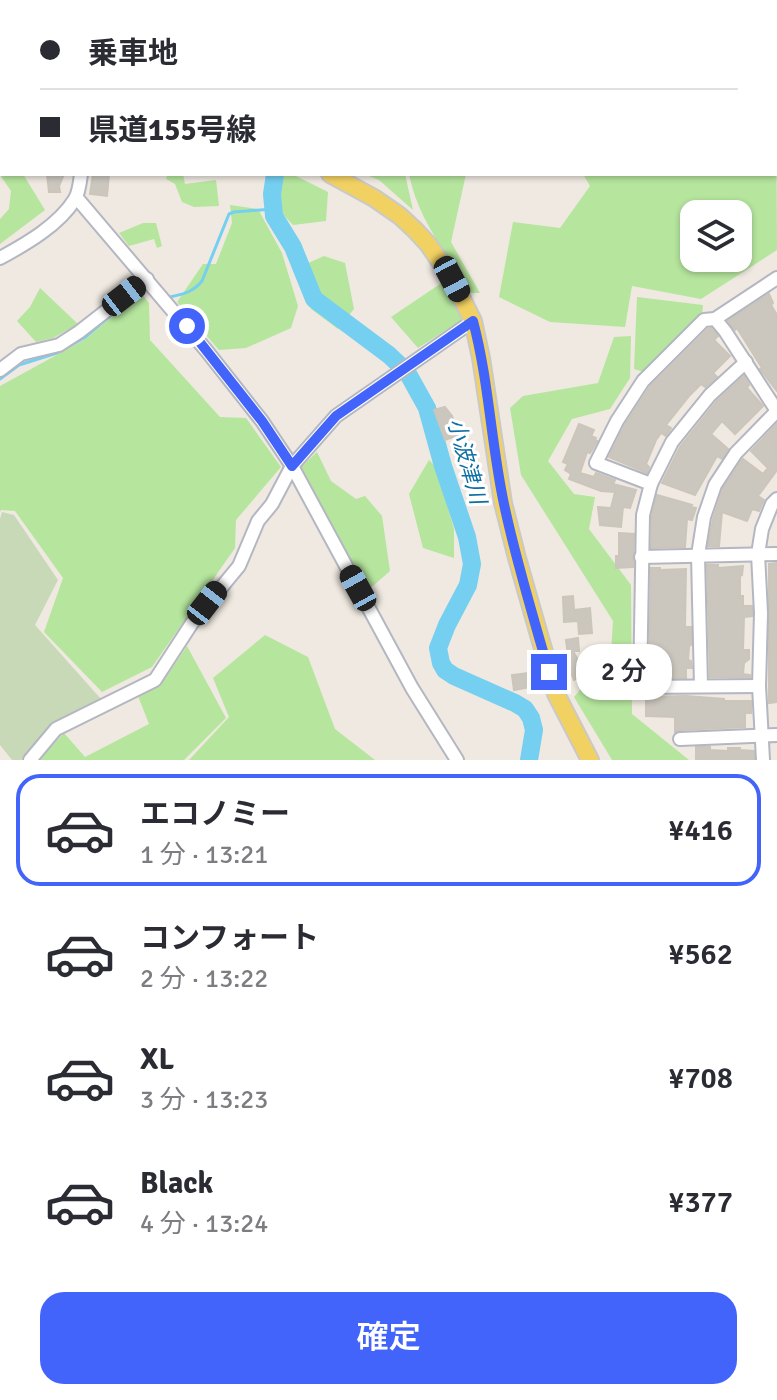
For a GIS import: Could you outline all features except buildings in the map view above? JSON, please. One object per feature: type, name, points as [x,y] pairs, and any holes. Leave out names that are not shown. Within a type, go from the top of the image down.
[{"type":"main road","points":[[334,176],[374,198],[415,230],[452,279],[473,321],[503,503],[517,558],[556,694],[590,760]]},
{"type":"street","points":[[0,258],[24,245],[52,223],[76,197],[81,176]]},
{"type":"street","points":[[76,197],[262,421],[292,466],[412,688],[457,760]]},
{"type":"street","points":[[0,370],[21,354],[59,345],[147,279]]},
{"type":"street","points":[[651,484],[596,463],[617,421],[643,381],[704,320],[715,319],[772,281],[777,296]]},
{"type":"street","points":[[701,686],[698,555],[704,517],[715,485],[736,453],[777,411],[715,319]]},
{"type":"street","points":[[30,760],[56,729],[155,680],[192,623],[239,566],[258,521],[272,504],[292,466],[336,416],[473,321]]},
{"type":"street","points":[[746,362],[710,395],[672,442],[651,484],[643,515],[640,687],[759,686]]},
{"type":"street","points":[[763,760],[758,554],[762,529],[777,499]]},
{"type":"street","points":[[641,557],[777,554]]},
{"type":"street","points":[[680,739],[777,735]]},
{"type":"green space","points":[[1,176],[24,176],[45,210],[0,244],[0,219],[9,209],[11,191]]},
{"type":"green space","points":[[167,176],[183,176],[185,184],[216,180],[219,206],[194,207],[182,202],[175,184],[166,179]]},
{"type":"green space","points":[[271,176],[296,176],[328,192],[326,221],[293,225],[266,196]]},
{"type":"green space","points":[[369,176],[405,176],[413,210],[379,180]]},
{"type":"green space","points":[[409,176],[466,176],[451,242],[480,293],[470,293],[434,236],[413,191]]},
{"type":"green space","points":[[584,176],[777,176],[777,250],[752,266],[752,200],[680,200],[680,272],[743,272],[701,299],[632,286],[625,327],[550,322],[499,297],[513,222],[560,228],[590,186]]},
{"type":"green space","points":[[230,205],[258,209],[282,253],[298,306],[291,328],[246,348],[219,350],[177,302],[203,264],[216,264],[232,223]]},
{"type":"green space","points":[[143,223],[156,223],[162,246],[157,248],[154,239],[129,246],[119,233]]},
{"type":"green space","points":[[324,256],[345,263],[354,309],[338,329],[311,309],[306,264]]},
{"type":"green space","points":[[443,282],[451,290],[462,320],[418,348],[391,317]]},
{"type":"green space","points":[[40,288],[78,324],[53,338],[36,342],[17,321],[30,307]]},
{"type":"green space","points":[[141,293],[149,303],[150,340],[220,417],[246,418],[281,467],[236,520],[235,548],[152,667],[102,692],[44,632],[63,578],[15,511],[0,512],[0,386],[84,340]]},
{"type":"green space","points":[[637,297],[703,305],[702,316],[644,372],[634,369]]},
{"type":"green space","points":[[631,336],[630,378],[610,409],[572,419],[548,461],[574,494],[595,497],[589,529],[631,585],[632,714],[689,760],[612,760],[574,697],[611,653],[613,621],[521,475],[510,408],[523,396],[598,383],[614,337]]},
{"type":"green space","points":[[317,452],[331,481],[356,499],[365,496],[382,516],[390,571],[366,592],[299,469]]},
{"type":"green space","points":[[429,460],[436,467],[454,529],[454,558],[423,548],[409,494]]},
{"type":"green space","points":[[2,512],[14,515],[58,580],[35,625],[101,699],[55,722],[21,760],[12,760],[0,745]]},
{"type":"green space","points":[[265,635],[308,657],[335,729],[375,760],[189,760],[229,717],[213,678]]},
{"type":"green space","points":[[187,646],[226,718],[184,760],[39,760],[64,733],[85,757],[149,724],[138,696],[165,679]]},
{"type":"waterway","name":"小波津川","points":[[275,176],[274,216],[293,247],[314,299],[407,372],[427,408],[467,537],[472,564],[468,585],[438,648],[441,663],[454,676],[525,709],[534,730],[529,760]]},
{"type":"waterway","points":[[170,297],[188,292],[202,281],[229,214],[273,209]]},
{"type":"waterway","points":[[0,379],[19,365],[57,353],[84,338],[128,301]]},
{"type":"route","points":[[187,326],[262,421],[292,466],[336,416],[473,321],[503,503],[549,672]]}]
